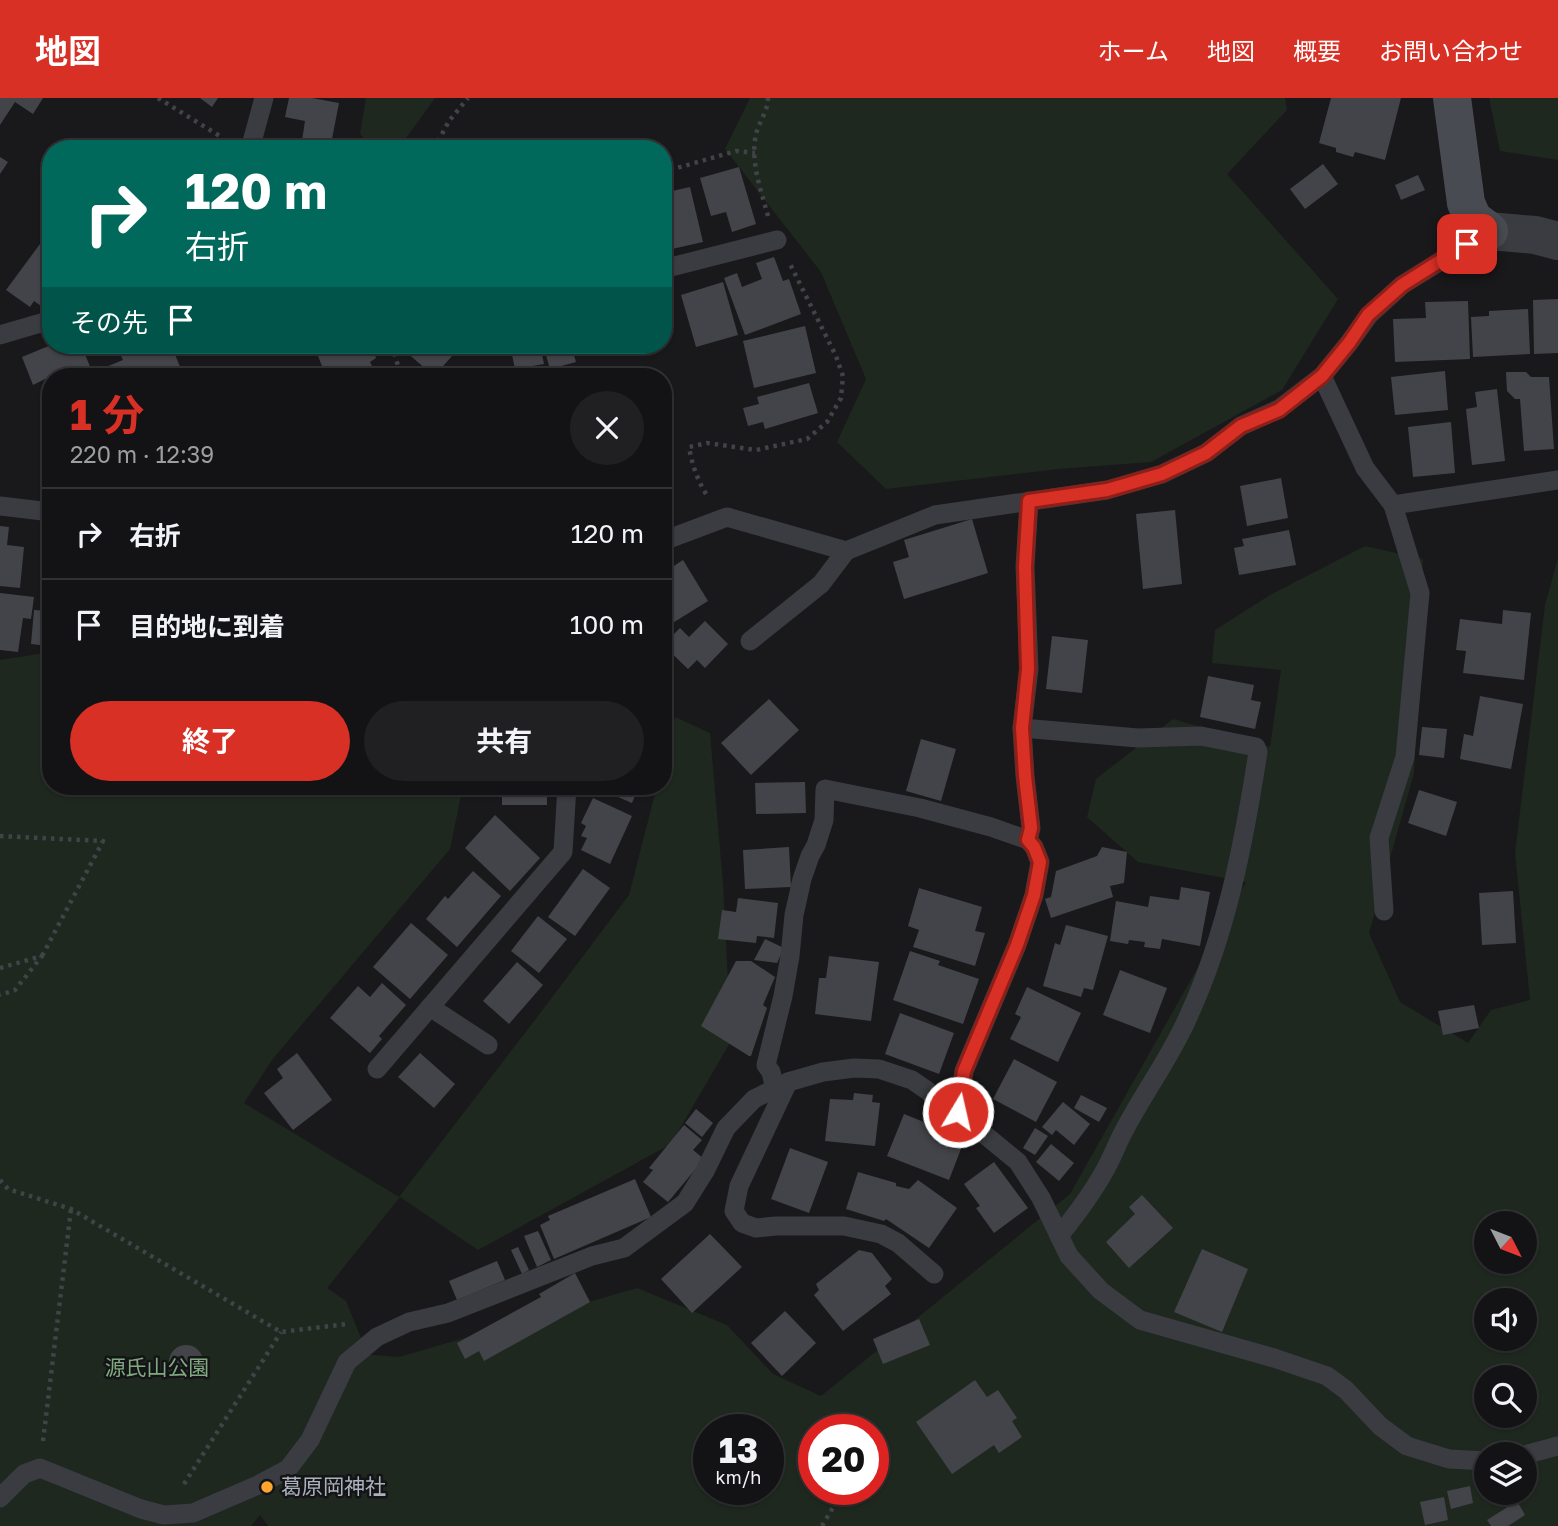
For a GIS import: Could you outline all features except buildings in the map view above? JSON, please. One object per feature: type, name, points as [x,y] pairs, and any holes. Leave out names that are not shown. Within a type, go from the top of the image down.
[{"type":"street","points":[[1452,98],[1466,203],[1473,219],[1489,231],[1558,241]]},
{"type":"lane","points":[[252,140],[264,98]]},
{"type":"lane","points":[[750,641],[821,584],[846,551],[935,515],[1107,490],[1162,474],[1206,453],[1241,426],[1279,410],[1322,376],[1368,315],[1402,285],[1489,231]]},
{"type":"lane","points":[[672,267],[777,240]]},
{"type":"lane","points":[[0,335],[42,323]]},
{"type":"lane","points":[[1322,376],[1365,468],[1393,505],[1420,593],[1405,757],[1379,838],[1384,911]]},
{"type":"lane","points":[[1393,505],[1558,480]]},
{"type":"lane","points":[[1028,840],[1031,828],[1022,728],[1028,669],[1025,567],[1029,501]]},
{"type":"lane","points":[[0,506],[42,511]]},
{"type":"lane","points":[[672,538],[727,517],[846,551]]},
{"type":"lane","points":[[1022,728],[1138,738],[1201,736],[1256,747],[1258,752],[1233,885],[1213,956],[1189,1015],[1168,1058],[1126,1127],[1106,1170],[1085,1205],[1059,1236]]},
{"type":"lane","points":[[781,1086],[766,1065],[783,996],[794,915],[802,879],[824,820],[825,789],[920,808],[991,827],[1028,840],[1034,847],[1040,862],[1034,895],[1017,945],[964,1071],[958,1112]]},
{"type":"lane","points":[[377,1069],[562,852],[566,795]]},
{"type":"lane","points":[[430,1007],[488,1045]]},
{"type":"lane","points":[[0,1498],[24,1475],[40,1468],[141,1509],[164,1515],[193,1513],[258,1485],[288,1469],[310,1440],[347,1362],[377,1337],[409,1321],[448,1313],[592,1256],[624,1248],[684,1203],[705,1171],[726,1128],[754,1099],[781,1086],[823,1072],[855,1068],[879,1069],[912,1080],[958,1112],[1018,1162],[1041,1199],[1069,1256],[1101,1291],[1140,1321],[1274,1358],[1327,1376],[1346,1390],[1380,1426],[1407,1446],[1449,1459],[1474,1460]]},
{"type":"lane","points":[[781,1086],[739,1186],[734,1211],[742,1223],[755,1228],[844,1226],[881,1234],[898,1243],[934,1274]]},
{"type":"lane","points":[[1537,1452],[1558,1446]]},
{"type":"path","points":[[158,98],[225,140]]},
{"type":"path","points":[[439,140],[449,121],[468,98]]},
{"type":"path","points":[[720,519],[700,483],[689,447],[707,443],[756,450],[807,439],[827,422],[841,398],[843,376],[836,356],[777,240],[757,176],[756,134],[768,98]]},
{"type":"path","points":[[672,169],[736,150],[755,153]]},
{"type":"path","points":[[0,836],[103,841],[42,957],[15,990],[0,995]]},
{"type":"path","points":[[0,968],[42,957]]},
{"type":"path","points":[[0,1180],[8,1189],[71,1209],[281,1332],[350,1324]]},
{"type":"path","points":[[40,1468],[71,1209]]},
{"type":"path","points":[[164,1515],[281,1332]]},
{"type":"path","points":[[822,1526],[834,1505]]},
{"type":"green space","points":[[366,98],[435,98],[405,140],[366,140],[360,134]]},
{"type":"green space","points":[[750,98],[1285,98],[1287,110],[1227,174],[1338,299],[1282,390],[1151,462],[1058,469],[886,489],[837,442],[866,379],[821,272],[725,149]]},
{"type":"green space","points":[[1489,98],[1558,98],[1558,160],[1500,151]]},
{"type":"green space","name":"源氏山公園","points":[[1365,546],[1423,559],[1414,773],[1369,933],[1400,1002],[1468,1043],[1491,1010],[1530,1000],[1515,853],[1545,605],[1558,558],[1558,1526],[268,1526],[260,1515],[251,1526],[0,1526],[0,660],[42,653],[42,795],[461,795],[450,849],[272,1060],[244,1103],[399,1197],[629,895],[655,795],[672,795],[672,728],[675,717],[710,733],[723,884],[731,1041],[671,1144],[478,1250],[400,1197],[327,1288],[346,1301],[365,1348],[362,1354],[399,1357],[637,1288],[727,1325],[773,1374],[821,1396],[1070,1194],[1246,882],[1138,862],[1087,817],[1096,779],[1173,719],[1270,747],[1281,670],[1212,663],[1215,630],[1270,595]]},
{"type":"place","name":"葛原岡神社","points":[[267,1487]]},
{"type":"route","points":[[958,1112],[964,1071],[1017,945],[1034,895],[1040,862],[1028,840],[1031,828],[1022,728],[1028,669],[1025,567],[1029,501],[1107,490],[1162,474],[1206,453],[1241,426],[1279,410],[1322,376],[1368,315],[1402,285],[1467,244]]}]
